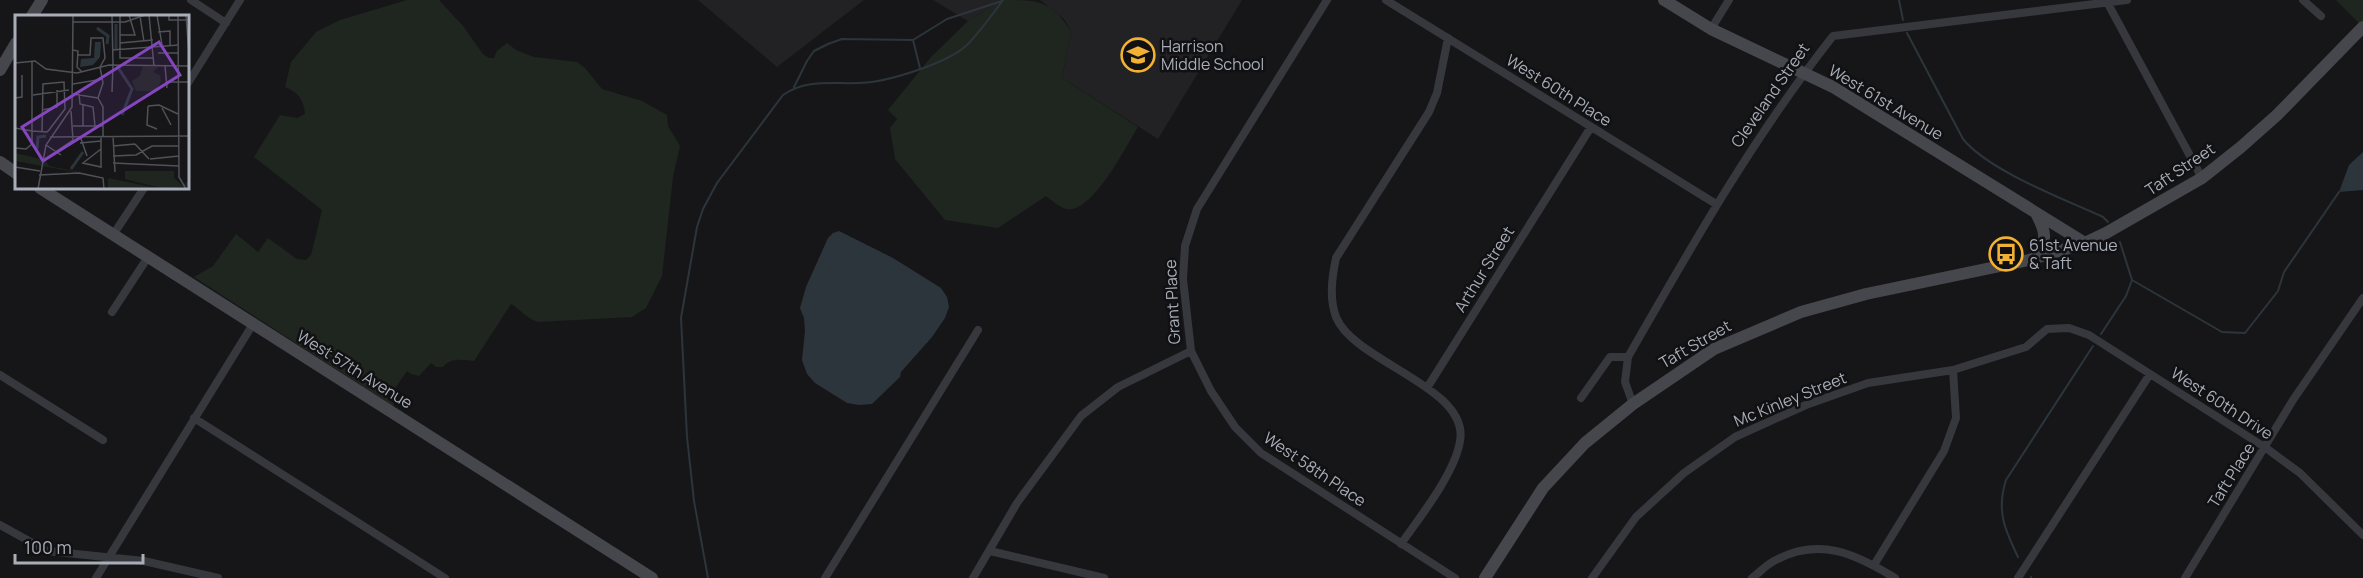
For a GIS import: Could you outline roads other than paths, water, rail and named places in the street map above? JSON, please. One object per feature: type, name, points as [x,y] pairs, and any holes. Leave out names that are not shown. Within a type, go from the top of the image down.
[{"type":"main road","points":[[33,15],[42,0]]},
{"type":"main road","name":"West 61st Avenue","points":[[1664,0],[1711,29],[1833,87],[2085,243]]},
{"type":"main road","name":"Taft Street","points":[[1485,578],[1543,488],[1585,443],[1632,404],[1714,349],[1801,312],[1866,294],[2035,258],[2085,243],[2152,208],[2202,177],[2241,147],[2277,115],[2363,27]]},
{"type":"main road","points":[[0,70],[15,45]]},
{"type":"main road","points":[[0,162],[15,172]]},
{"type":"main road","name":"West 57th Avenue","points":[[42,189],[652,578]]},
{"type":"main road","points":[[2035,258],[2043,247],[2045,236],[2036,212]]},
{"type":"street","points":[[191,0],[226,22]]},
{"type":"street","points":[[189,81],[240,0]]},
{"type":"street","name":"Grant Place","points":[[973,578],[1017,503],[1081,416],[1118,387],[1191,351],[1183,279],[1185,246],[1197,209],[1327,0]]},
{"type":"street","name":"West 60th Place","points":[[1386,0],[1716,204]]},
{"type":"street","points":[[1711,29],[1729,0]]},
{"type":"street","name":"Cleveland Street","points":[[1632,404],[1625,382],[1628,357],[1716,204],[1804,73],[1833,36],[2127,0]]},
{"type":"street","points":[[2303,0],[2321,16]]},
{"type":"street","points":[[2106,1],[2202,177]]},
{"type":"street","points":[[1401,544],[1452,464],[1461,440],[1458,421],[1445,403],[1427,388],[1349,338],[1336,317],[1331,282],[1335,258],[1429,112],[1437,93],[1448,38]]},
{"type":"street","name":"Arthur Street","points":[[1427,388],[1591,128]]},
{"type":"street","points":[[113,235],[143,189]]},
{"type":"street","points":[[112,312],[148,256]]},
{"type":"street","name":"Taft Place","points":[[2185,578],[2266,448],[2293,400],[2363,298]]},
{"type":"street","points":[[96,578],[253,324]]},
{"type":"street","name":"West 60th Drive","points":[[2047,328],[2069,328],[2089,335],[2266,448],[2300,473],[2363,535]]},
{"type":"street","name":"Mc Kinley Street","points":[[1592,578],[1636,517],[1684,473],[1735,437],[1806,405],[1868,383],[1953,370],[2026,347],[2047,328]]},
{"type":"street","points":[[825,578],[978,330]]},
{"type":"street","name":"West 58th Place","points":[[1191,351],[1211,391],[1235,427],[1261,453],[1455,578]]},
{"type":"street","points":[[1581,398],[1610,357],[1628,357]]},
{"type":"street","points":[[1874,566],[1944,451],[1956,418],[1953,370]]},
{"type":"street","points":[[2018,578],[2150,374]]},
{"type":"street","points":[[0,375],[103,440]]},
{"type":"street","points":[[194,418],[445,578]]},
{"type":"street","points":[[0,525],[47,551],[144,561],[218,578]]},
{"type":"street","points":[[1752,578],[1774,561],[1821,548],[1849,553],[1896,578]]},
{"type":"street","points":[[990,551],[1104,578]]},
{"type":"waterway","points":[[708,578],[694,501],[687,437],[681,318],[697,227],[703,209],[717,183],[783,95],[810,84],[884,80],[916,71],[947,58],[969,43],[1003,0]]},
{"type":"waterway","points":[[1899,0],[1903,20]]},
{"type":"waterway","points":[[794,87],[814,51],[828,44],[842,39],[913,40],[947,19],[1002,1]]},
{"type":"waterway","points":[[1907,33],[1963,139],[1975,151],[2008,173],[2103,217],[2108,222]]},
{"type":"waterway","points":[[913,40],[920,68]]},
{"type":"waterway","points":[[2132,280],[2222,332],[2245,333],[2278,291],[2284,272],[2339,192]]},
{"type":"waterway","points":[[2101,334],[2126,296],[2132,280],[2120,242]]},
{"type":"waterway","points":[[2018,557],[2003,520],[2002,501],[2006,480],[2093,346]]},
{"type":"place","name":"Harrison Middle School","points":[[1138,55]]},
{"type":"place","name":"61st Avenue & Taft","points":[[2006,254]]}]
